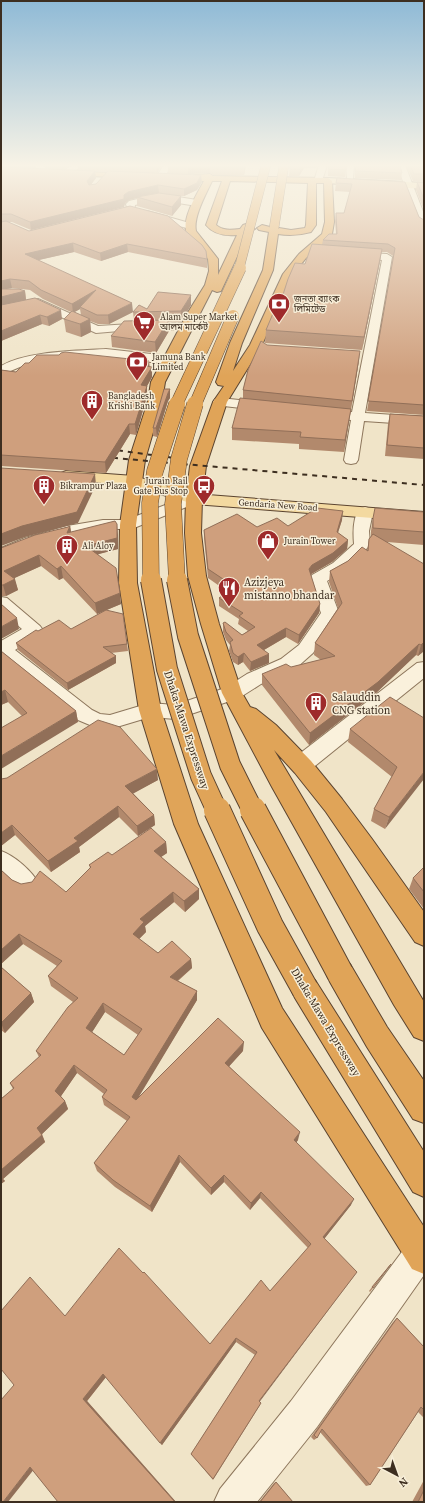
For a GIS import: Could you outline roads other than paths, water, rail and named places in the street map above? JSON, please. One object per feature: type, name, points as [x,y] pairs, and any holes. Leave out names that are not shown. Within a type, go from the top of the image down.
[{"type":"highway","points":[[194,235],[210,254],[215,264],[210,285],[186,326],[158,382],[155,401],[137,460],[128,526],[128,583],[150,710],[186,824],[272,1018],[422,1254]]},
{"type":"highway","points":[[205,235],[215,245]]},
{"type":"highway","points":[[246,235],[240,267],[194,407],[179,459],[173,504],[177,584],[188,636],[230,765],[262,829],[340,974],[377,1037],[424,1108]]},
{"type":"highway","points":[[222,399],[221,388],[236,343],[268,270],[267,235]]},
{"type":"highway","points":[[240,267],[268,270],[283,262],[314,235]]},
{"type":"highway","points":[[325,235],[294,265],[288,274],[256,345],[222,399],[198,466],[194,499],[193,533],[197,576],[210,624],[236,699],[280,782],[400,989],[424,1027]]},
{"type":"highway","points":[[155,401],[161,395],[181,359],[240,267]]},
{"type":"highway","name":"Dhaka-Mawa Expressway","points":[[240,267],[175,407],[155,470],[150,503],[151,579],[167,669],[201,776],[270,926],[305,988],[424,1180]]},
{"type":"highway","points":[[236,699],[302,764],[328,796],[424,934]]},
{"type":"main road","name":"Gendaria New Road","points":[[54,475],[134,481],[194,499],[424,517]]},
{"type":"street","points":[[307,252],[322,253]]},
{"type":"street","points":[[344,254],[388,257],[376,324],[368,356],[351,460]]},
{"type":"street","points":[[28,294],[38,302],[96,330],[186,326]]},
{"type":"street","points":[[1,311],[38,302]]},
{"type":"street","points":[[1,371],[13,364],[26,360],[106,353],[169,360]]},
{"type":"street","points":[[355,355],[368,356]]},
{"type":"street","points":[[222,399],[281,409]]},
{"type":"street","points":[[334,415],[424,421]]},
{"type":"street","points":[[1,554],[31,541],[67,531],[103,525],[128,526],[194,499]]},
{"type":"street","points":[[1,602],[34,630],[2,649],[85,715],[97,721],[110,722],[150,710],[176,712],[236,699],[254,679],[288,664],[306,649],[330,613],[318,578],[339,566],[362,545],[361,531],[365,512]]},
{"type":"street","points":[[302,764],[424,668]]},
{"type":"street","points":[[78,733],[97,721]]},
{"type":"street","points":[[1,861],[27,884]]},
{"type":"street","points":[[233,1502],[304,1414],[422,1254]]},
{"type":"railway","points":[[108,449],[174,458]]},
{"type":"railway","points":[[103,457],[424,485]]},
{"type":"place","name":"জনতা ব্যাংক লিমিটেড","points":[[279,324]]},
{"type":"place","name":"Alam Super Market আলম মার্কেট","points":[[144,342]]},
{"type":"place","name":"Jamuna Bank Limited","points":[[137,382]]},
{"type":"place","name":"Bangladesh Krishi Bank","points":[[92,420]]},
{"type":"place","name":"Bikrampur Plaza","points":[[44,506]]},
{"type":"place","name":"Jurain Rail Gate Bus Stop","points":[[204,506]]},
{"type":"place","name":"Jurain Tower","points":[[268,560]]},
{"type":"place","name":"Ali Aloy","points":[[67,566]]},
{"type":"place","name":"Azizjeya mistanno bhandar","points":[[229,608]]},
{"type":"place","name":"Salauddin CNG station","points":[[316,722]]}]
